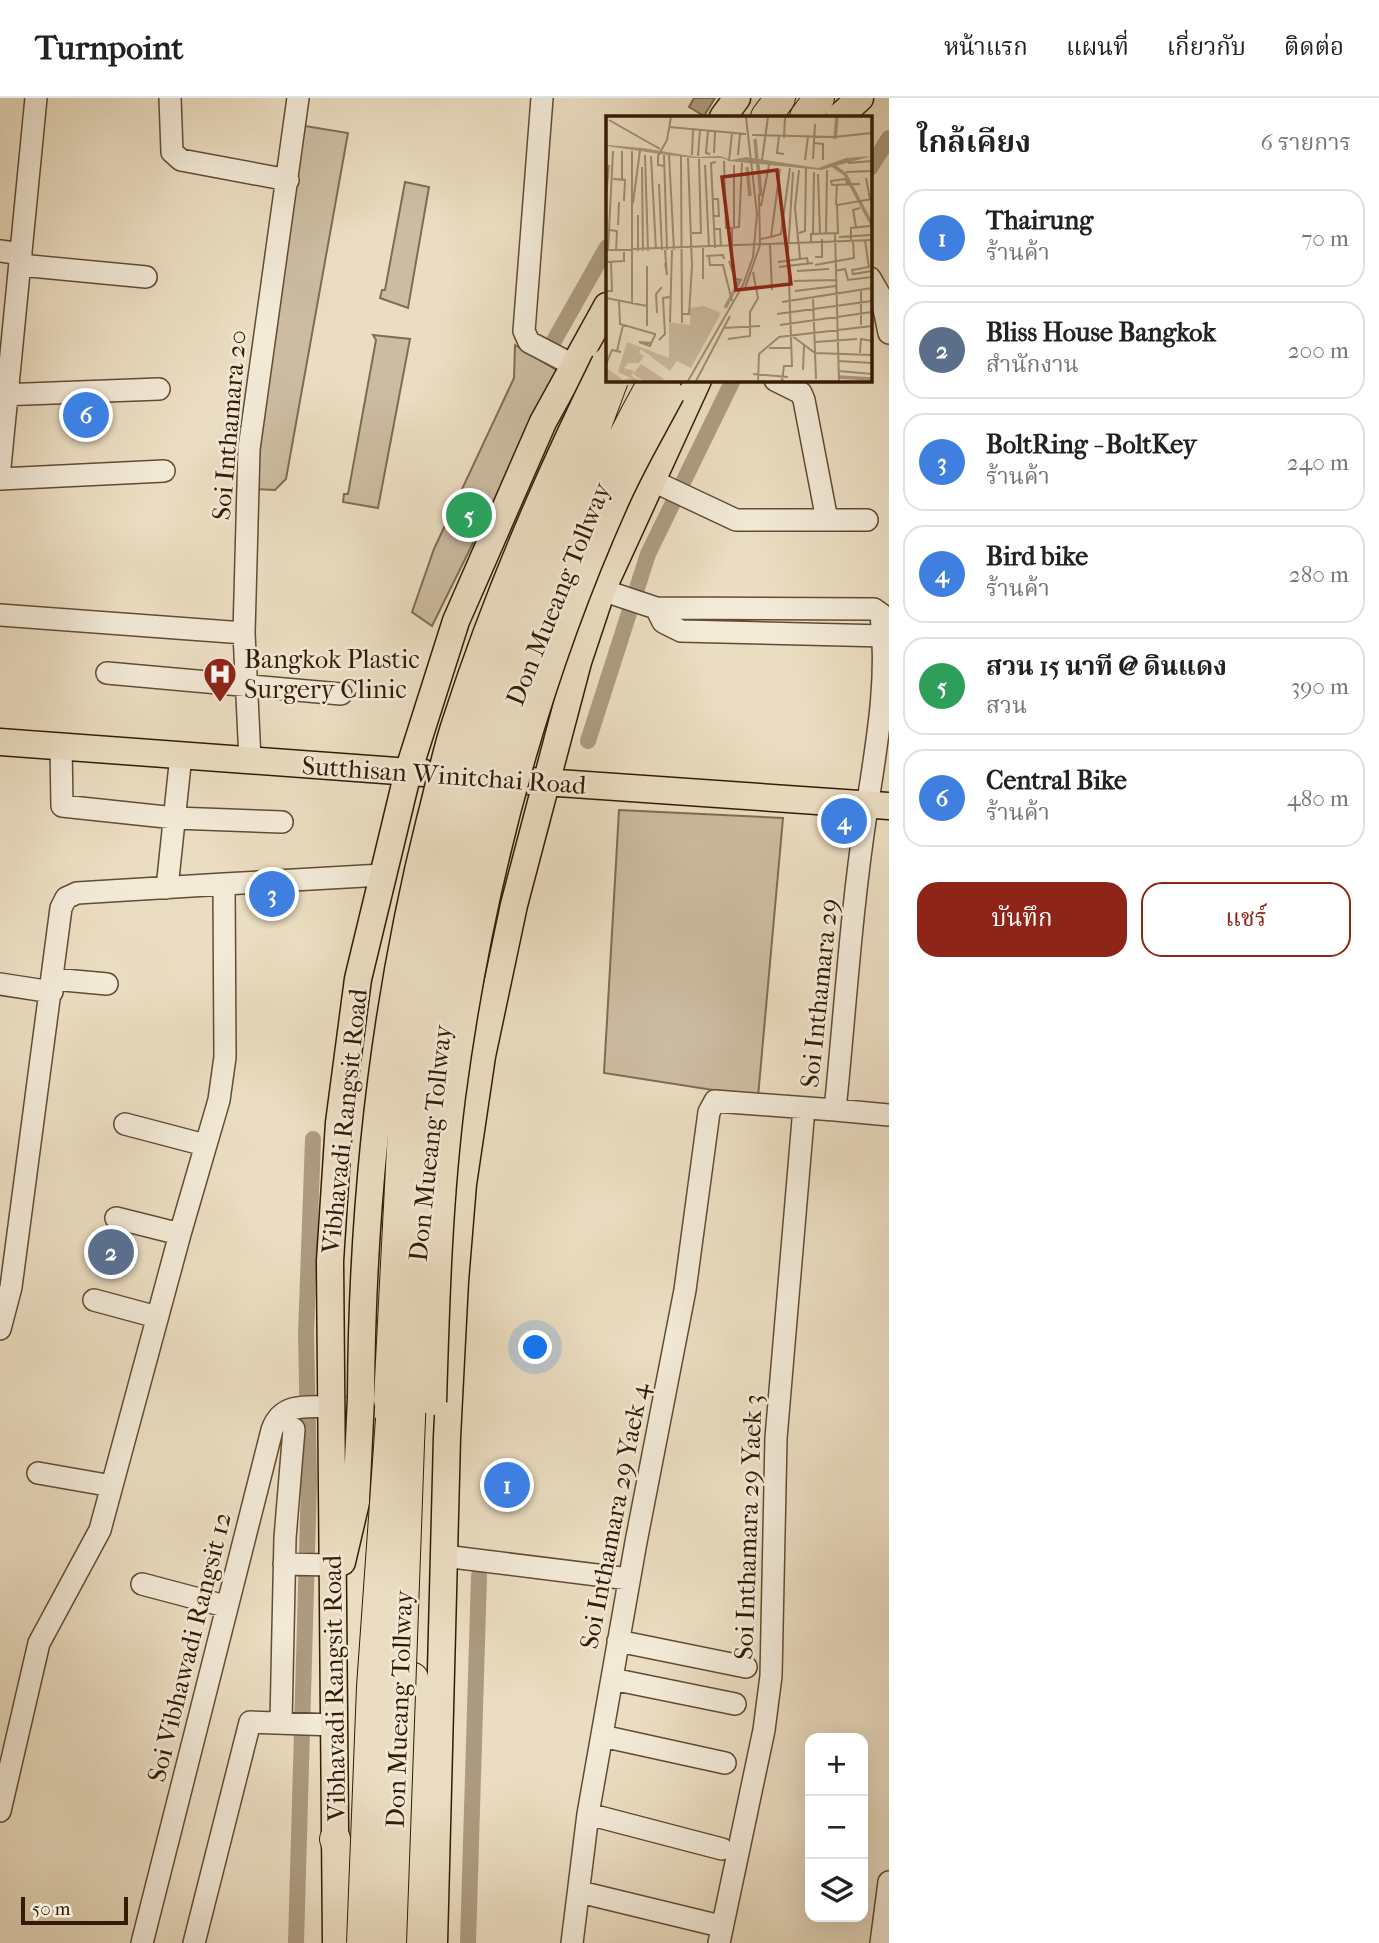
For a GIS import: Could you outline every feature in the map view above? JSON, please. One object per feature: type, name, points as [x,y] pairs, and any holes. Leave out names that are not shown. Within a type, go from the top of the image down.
[{"type":"highway","points":[[767,116],[780,98]]},
{"type":"highway","points":[[790,116],[803,98]]},
{"type":"highway","points":[[806,116],[819,98]]},
{"type":"highway","points":[[813,116],[826,98]]},
{"type":"highway","name":"Vibhavadi Rangsit Road","points":[[413,1943],[416,1822],[397,1400],[405,1090],[437,902],[480,726],[524,602],[575,482],[606,374]]},
{"type":"highway","name":"Vibhavadi Rangsit Road","points":[[362,1943],[376,1586],[410,1279],[424,1094],[456,904],[499,731],[542,606],[591,490],[655,382]]},
{"type":"highway","name":"Don Mueang Tollway","points":[[362,1943],[372,1687],[410,1094],[442,907],[484,732],[524,618],[578,485],[655,382]]},
{"type":"highway","name":"Don Mueang Tollway","points":[[391,1943],[416,1283],[429,1098],[460,908],[503,735],[547,609],[595,494],[655,382]]},
{"type":"highway","points":[[335,1839],[355,1902],[362,1943]]},
{"type":"main road","points":[[724,116],[737,98]]},
{"type":"main road","points":[[743,116],[750,98]]},
{"type":"main road","points":[[840,116],[860,98]]},
{"type":"main road","points":[[856,116],[867,98]]},
{"type":"main road","name":"Vibhavadi Rangsit Road","points":[[336,1943],[335,1839],[324,1725],[333,1601],[309,1564],[316,1407],[338,1137],[358,979],[408,772],[456,621],[489,540],[543,422],[606,308]]},
{"type":"main road","points":[[456,621],[459,667],[471,683],[530,701],[552,694],[625,595],[659,484],[697,382]]},
{"type":"main road","points":[[489,540],[506,567],[574,594],[625,595]]},
{"type":"main road","points":[[434,1943],[450,1380],[463,1184],[494,994],[513,905],[578,662]]},
{"type":"main road","name":"Sutthisan Winitchai Road","points":[[0,742],[879,805]]},
{"type":"main road","points":[[380,882],[402,858],[437,841],[484,850],[500,865],[513,905]]},
{"type":"main road","points":[[358,979],[385,967],[406,964],[463,972],[480,979],[494,994]]},
{"type":"main road","points":[[397,1400],[432,1457],[445,1548]]},
{"type":"main road","points":[[333,1601],[356,1502],[397,1400]]},
{"type":"street","points":[[0,467],[4,395],[21,260],[36,98]]},
{"type":"street","points":[[170,98],[172,152],[181,160],[288,180]]},
{"type":"street","name":"Soi Inthamara 20","points":[[250,760],[244,633],[249,449],[298,98]]},
{"type":"street","points":[[542,98],[524,331],[528,342],[575,366]]},
{"type":"street","points":[[0,251],[21,260],[146,276]]},
{"type":"street","points":[[872,282],[882,299],[889,333]]},
{"type":"street","points":[[779,382],[801,393],[804,400],[827,520]]},
{"type":"street","points":[[4,395],[159,389]]},
{"type":"street","points":[[0,479],[164,471]]},
{"type":"street","points":[[659,484],[736,520],[867,520]]},
{"type":"street","points":[[625,595],[862,606],[881,614],[884,636],[681,631],[663,622],[625,595]]},
{"type":"street","points":[[0,615],[244,633]]},
{"type":"street","name":"Soi Inthamara 29","points":[[715,1101],[835,1110],[879,805],[885,698],[884,636]]},
{"type":"street","points":[[107,673],[341,694]]},
{"type":"street","points":[[61,746],[62,806],[175,818],[282,822]]},
{"type":"street","points":[[167,888],[181,755]]},
{"type":"street","points":[[0,1329],[11,1287],[53,985],[61,908],[66,898],[77,893],[224,884],[380,882]]},
{"type":"street","points":[[0,1811],[39,1643],[55,1610],[92,1549],[219,1100],[225,1057],[224,884]]},
{"type":"street","points":[[0,985],[107,984]]},
{"type":"street","name":"Soi Inthamara 29 Yaek 4","points":[[572,1943],[588,1814],[629,1579],[685,1290],[709,1112],[715,1101]]},
{"type":"street","name":"Soi Inthamara 29 Yaek 3","points":[[715,1933],[764,1730],[771,1676],[776,1438],[804,1108]]},
{"type":"street","points":[[835,1110],[889,1115]]},
{"type":"street","points":[[125,1124],[205,1145]]},
{"type":"street","points":[[116,1218],[180,1234]]},
{"type":"street","points":[[94,1300],[157,1317]]},
{"type":"street","name":"Soi Vibhawadi Rangsit 12","points":[[142,1943],[189,1767],[226,1605],[275,1422],[288,1409],[316,1407]]},
{"type":"street","points":[[285,1722],[309,1564],[293,1429]]},
{"type":"street","points":[[38,1473],[112,1486]]},
{"type":"street","points":[[445,1548],[629,1579]]},
{"type":"street","points":[[142,1584],[226,1605]]},
{"type":"street","points":[[618,1641],[746,1667]]},
{"type":"street","points":[[611,1679],[735,1704]]},
{"type":"street","points":[[194,1943],[250,1722],[324,1725]]},
{"type":"street","points":[[602,1736],[725,1763]]},
{"type":"street","points":[[588,1814],[722,1849]]},
{"type":"street","points":[[881,1943],[889,1882]]},
{"type":"street","points":[[580,1892],[715,1933]]},
{"type":"shaded area","points":[[694,98],[715,98],[704,116],[689,107]]},
{"type":"shaded area","points":[[305,126],[348,133],[286,479],[275,490],[254,489],[278,291]]},
{"type":"shaded area","points":[[405,182],[429,187],[408,308],[380,298],[382,290],[385,290]]},
{"type":"shaded area","points":[[373,335],[410,339],[378,508],[343,502],[344,494],[348,494],[376,340]]},
{"type":"shaded area","points":[[515,345],[558,371],[432,626],[412,612],[434,549],[514,378]]},
{"type":"shaded area","points":[[619,810],[783,818],[758,1097],[604,1073]]},
{"type":"waterway","points":[[872,165],[889,138]]},
{"type":"waterway","points":[[551,346],[606,249]]},
{"type":"waterway","points":[[588,741],[648,554],[732,382]]},
{"type":"waterway","points":[[296,1943],[309,1482],[306,1334],[313,1139]]},
{"type":"waterway","points":[[468,1943],[479,1576]]},
{"type":"place","name":"Central Bike","points":[[86,415]]},
{"type":"place","name":"สวน 15 นาที @ ดินแดง","points":[[469,515]]},
{"type":"place","name":"Bangkok Plastic Surgery Clinic","points":[[220,704]]},
{"type":"place","name":"Bird bike","points":[[844,821]]},
{"type":"place","name":"BoltRing - BoltKey","points":[[272,894]]},
{"type":"place","name":"Bliss House Bangkok","points":[[111,1252]]},
{"type":"place","name":"Thairung","points":[[507,1485]]}]
